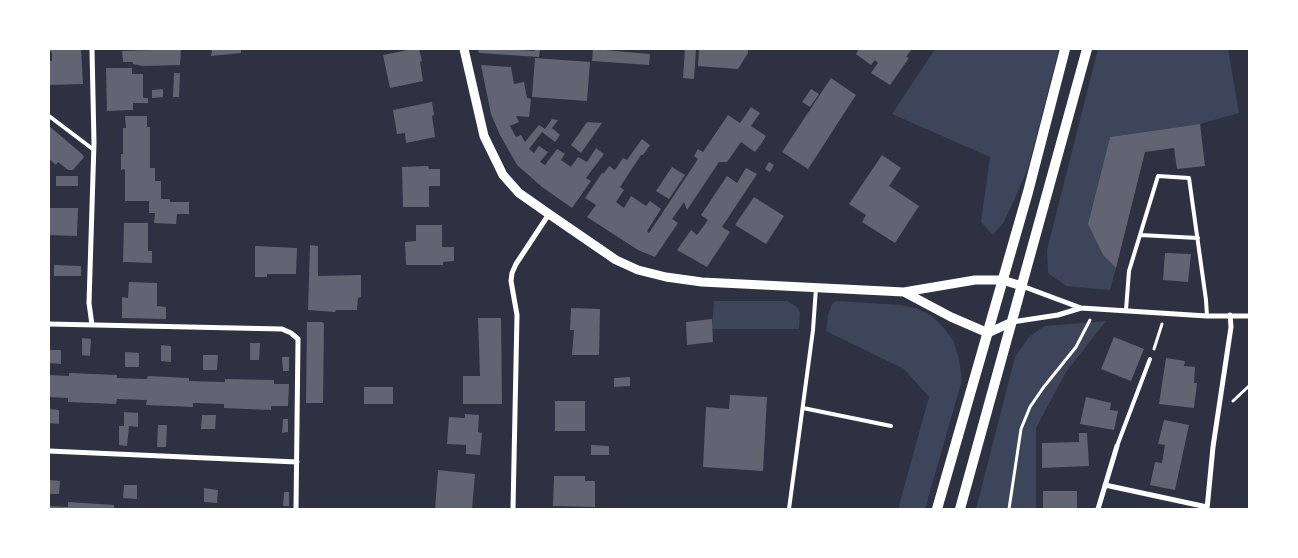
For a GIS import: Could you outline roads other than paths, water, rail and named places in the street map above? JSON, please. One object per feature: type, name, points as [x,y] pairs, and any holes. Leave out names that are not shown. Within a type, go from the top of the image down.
[{"type":"main road","points":[[937,509],[1028,192],[1065,49]]},
{"type":"main road","points":[[960,509],[1087,49]]},
{"type":"street","points":[[92,49],[94,150],[89,303],[92,325]]},
{"type":"street","points":[[464,49],[484,136],[503,175],[519,193],[616,260],[638,270],[666,277],[702,282],[904,292],[961,282],[1002,280],[1081,308]]},
{"type":"street","points":[[513,509],[517,315],[511,281],[516,264],[549,214]]},
{"type":"street","points":[[904,292],[951,317],[988,333],[1012,322],[1058,315],[1081,308],[1207,316],[1249,316]]},
{"type":"street","points":[[1105,485],[1207,508],[1213,447],[1231,327],[1230,316]]},
{"type":"street","points":[[49,324],[282,329],[291,333],[298,339],[296,509]]},
{"type":"street","points":[[1098,509],[1118,446]]},
{"type":"street","points":[[49,452],[297,462]]},
{"type":"lane","points":[[49,116],[94,150]]},
{"type":"lane","points":[[1126,310],[1129,271],[1158,176],[1189,178],[1207,316]]},
{"type":"lane","points":[[1140,235],[1198,238]]},
{"type":"lane","points":[[789,509],[813,330],[816,288]]},
{"type":"lane","points":[[1118,446],[1150,359]]},
{"type":"lane","points":[[803,408],[891,426]]}]
